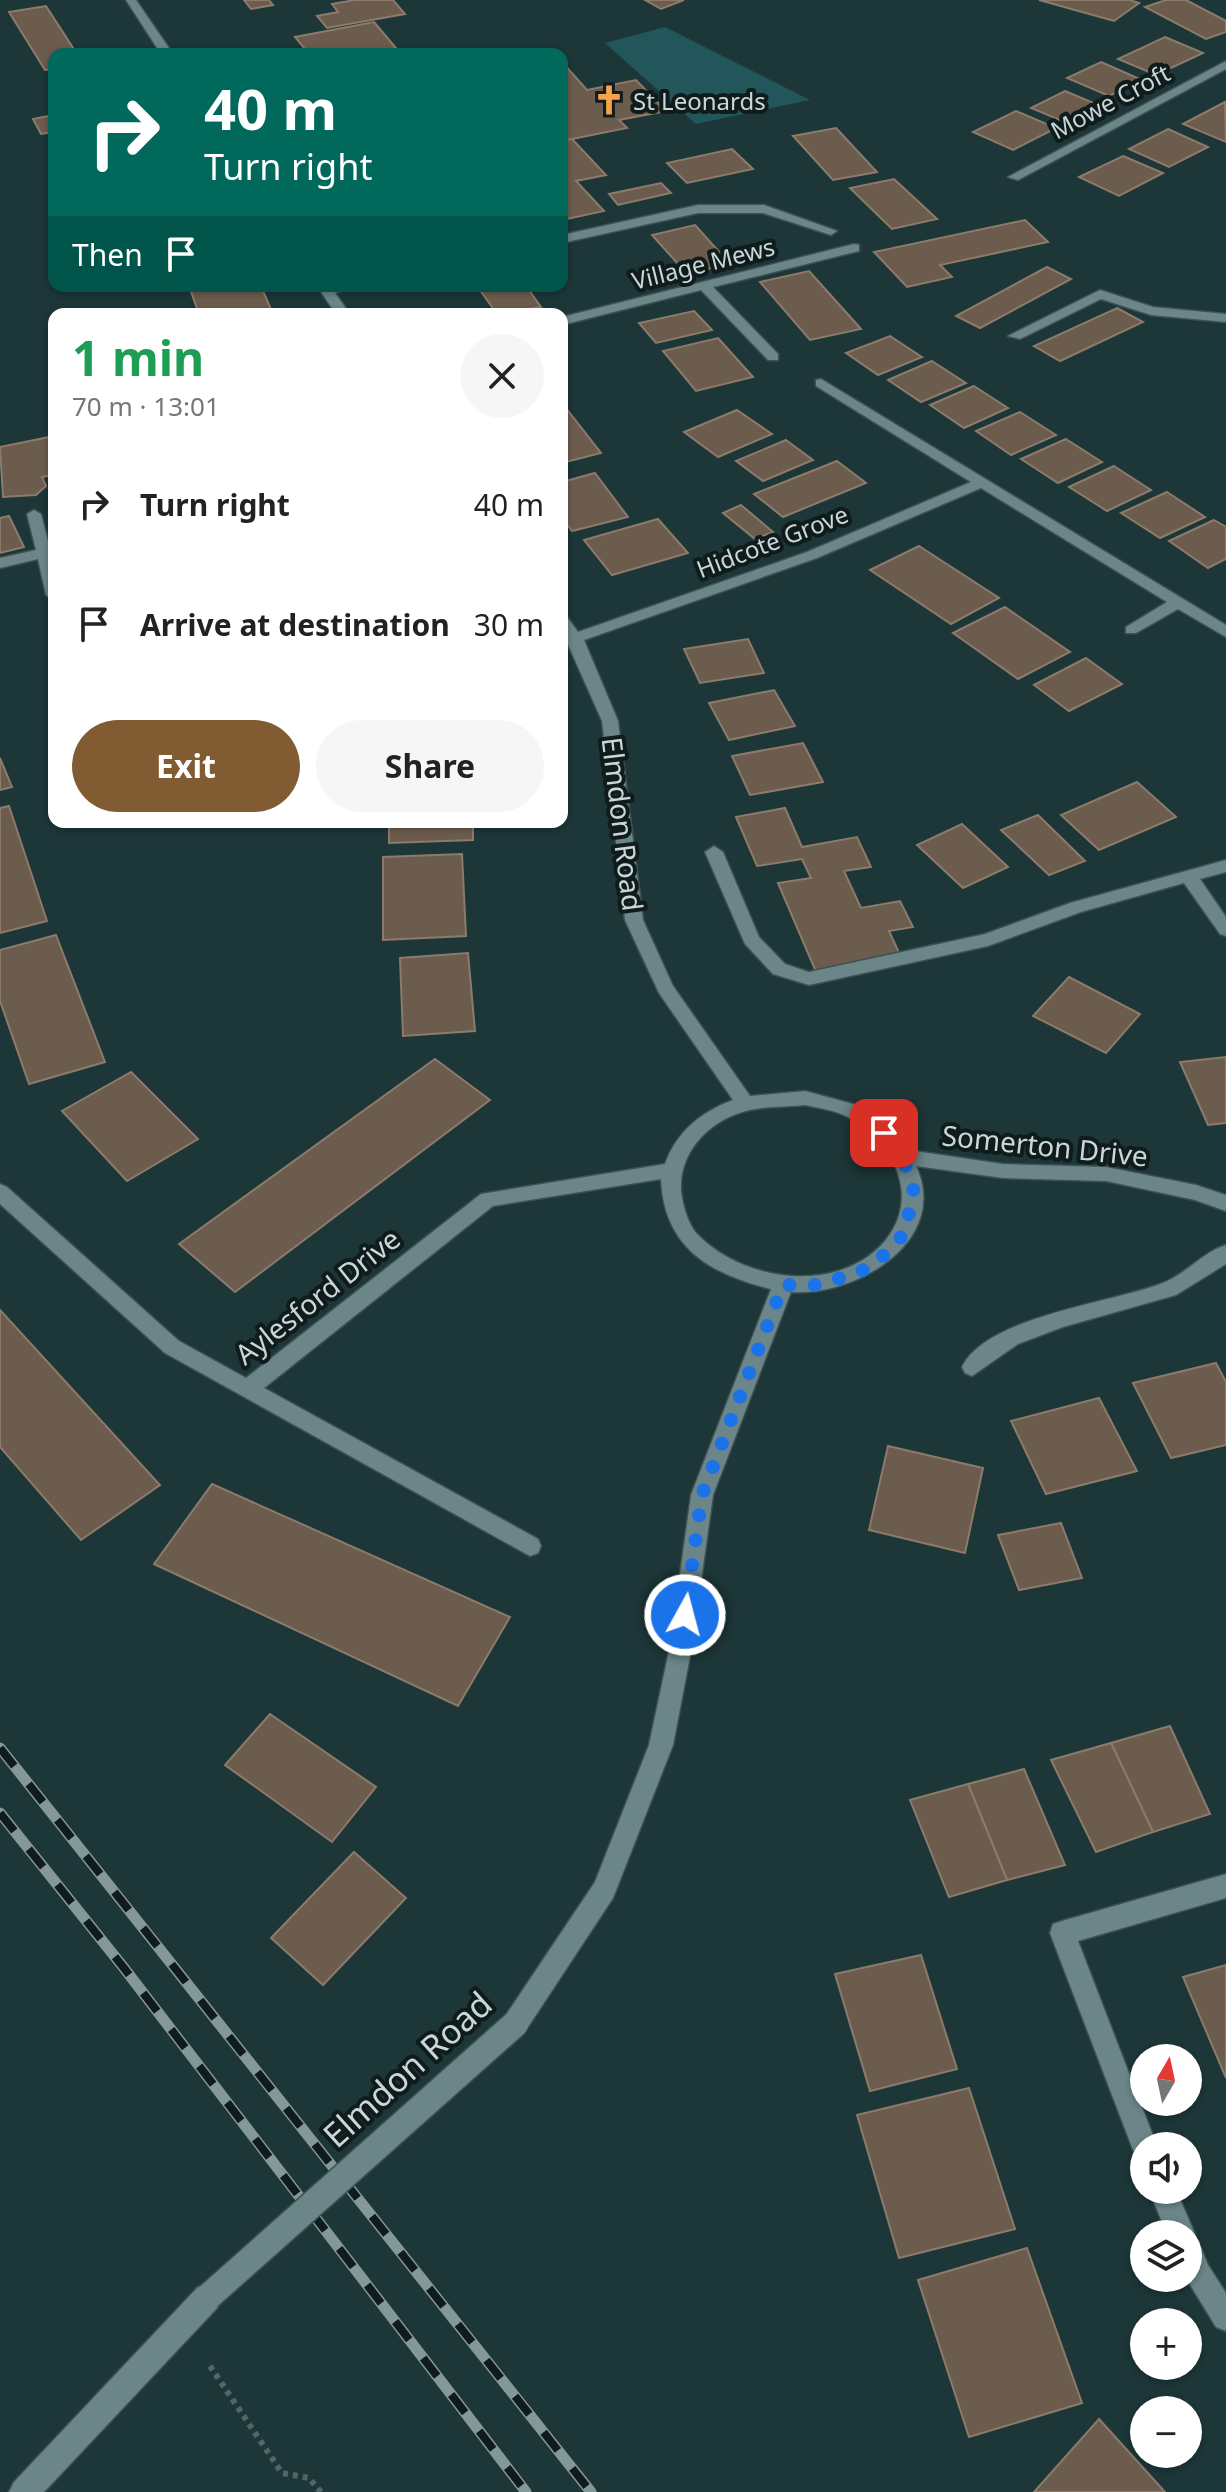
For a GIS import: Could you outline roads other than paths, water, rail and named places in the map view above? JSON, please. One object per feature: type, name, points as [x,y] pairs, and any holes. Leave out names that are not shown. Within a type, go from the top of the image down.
[{"type":"street","points":[[131,0],[163,48]]},
{"type":"street","name":"Mowe Croft","points":[[1014,177],[1226,64]]},
{"type":"street","points":[[568,238],[698,209],[764,209],[831,231]]},
{"type":"street","name":"Village Mews","points":[[568,320],[854,248]]},
{"type":"street","points":[[704,286],[773,357]]},
{"type":"street","points":[[1015,336],[1100,294],[1151,311],[1226,318]]},
{"type":"street","points":[[821,383],[1226,632]]},
{"type":"street","name":"Hidcote Grove","points":[[575,638],[812,555],[983,482]]},
{"type":"street","points":[[34,514],[48,570]]},
{"type":"street","points":[[0,563],[44,553]]},
{"type":"street","points":[[1131,630],[1177,603]]},
{"type":"street","name":"Elmdon Road","points":[[568,628],[610,721],[634,920],[665,988],[745,1103]]},
{"type":"street","points":[[714,852],[751,940],[779,969],[809,979],[988,940],[1076,907],[1226,866]]},
{"type":"street","points":[[1189,877],[1226,930]]},
{"type":"street","points":[[805,1098],[851,1111],[884,1133],[903,1157],[914,1192],[904,1234],[879,1260],[858,1273],[817,1285],[783,1285],[725,1268],[688,1239],[670,1199],[671,1170],[685,1140],[710,1118],[745,1103],[805,1098]]},
{"type":"street","name":"Somerton Drive","points":[[903,1157],[1003,1171],[1106,1174],[1196,1193],[1226,1203]]},
{"type":"street","name":"Aylesford Drive","points":[[0,1192],[172,1347],[247,1389],[488,1199],[671,1170]]},
{"type":"street","points":[[972,1367],[981,1356],[1006,1339],[1167,1289],[1198,1275],[1226,1253]]},
{"type":"street","name":"Elmdon Road","points":[[24,2492],[208,2297],[515,2024],[604,1890],[661,1745],[681,1646],[702,1495],[783,1285]]},
{"type":"street","points":[[247,1389],[530,1546]]},
{"type":"street","points":[[1139,2132],[1062,1933],[1226,1886]]},
{"type":"street","points":[[1202,2281],[1226,2317]]},
{"type":"railway","points":[[0,1748],[591,2492]]},
{"type":"railway","points":[[0,1813],[124,1968],[526,2492]]},
{"type":"place","name":"St Leonards","points":[[609,100]]}]
